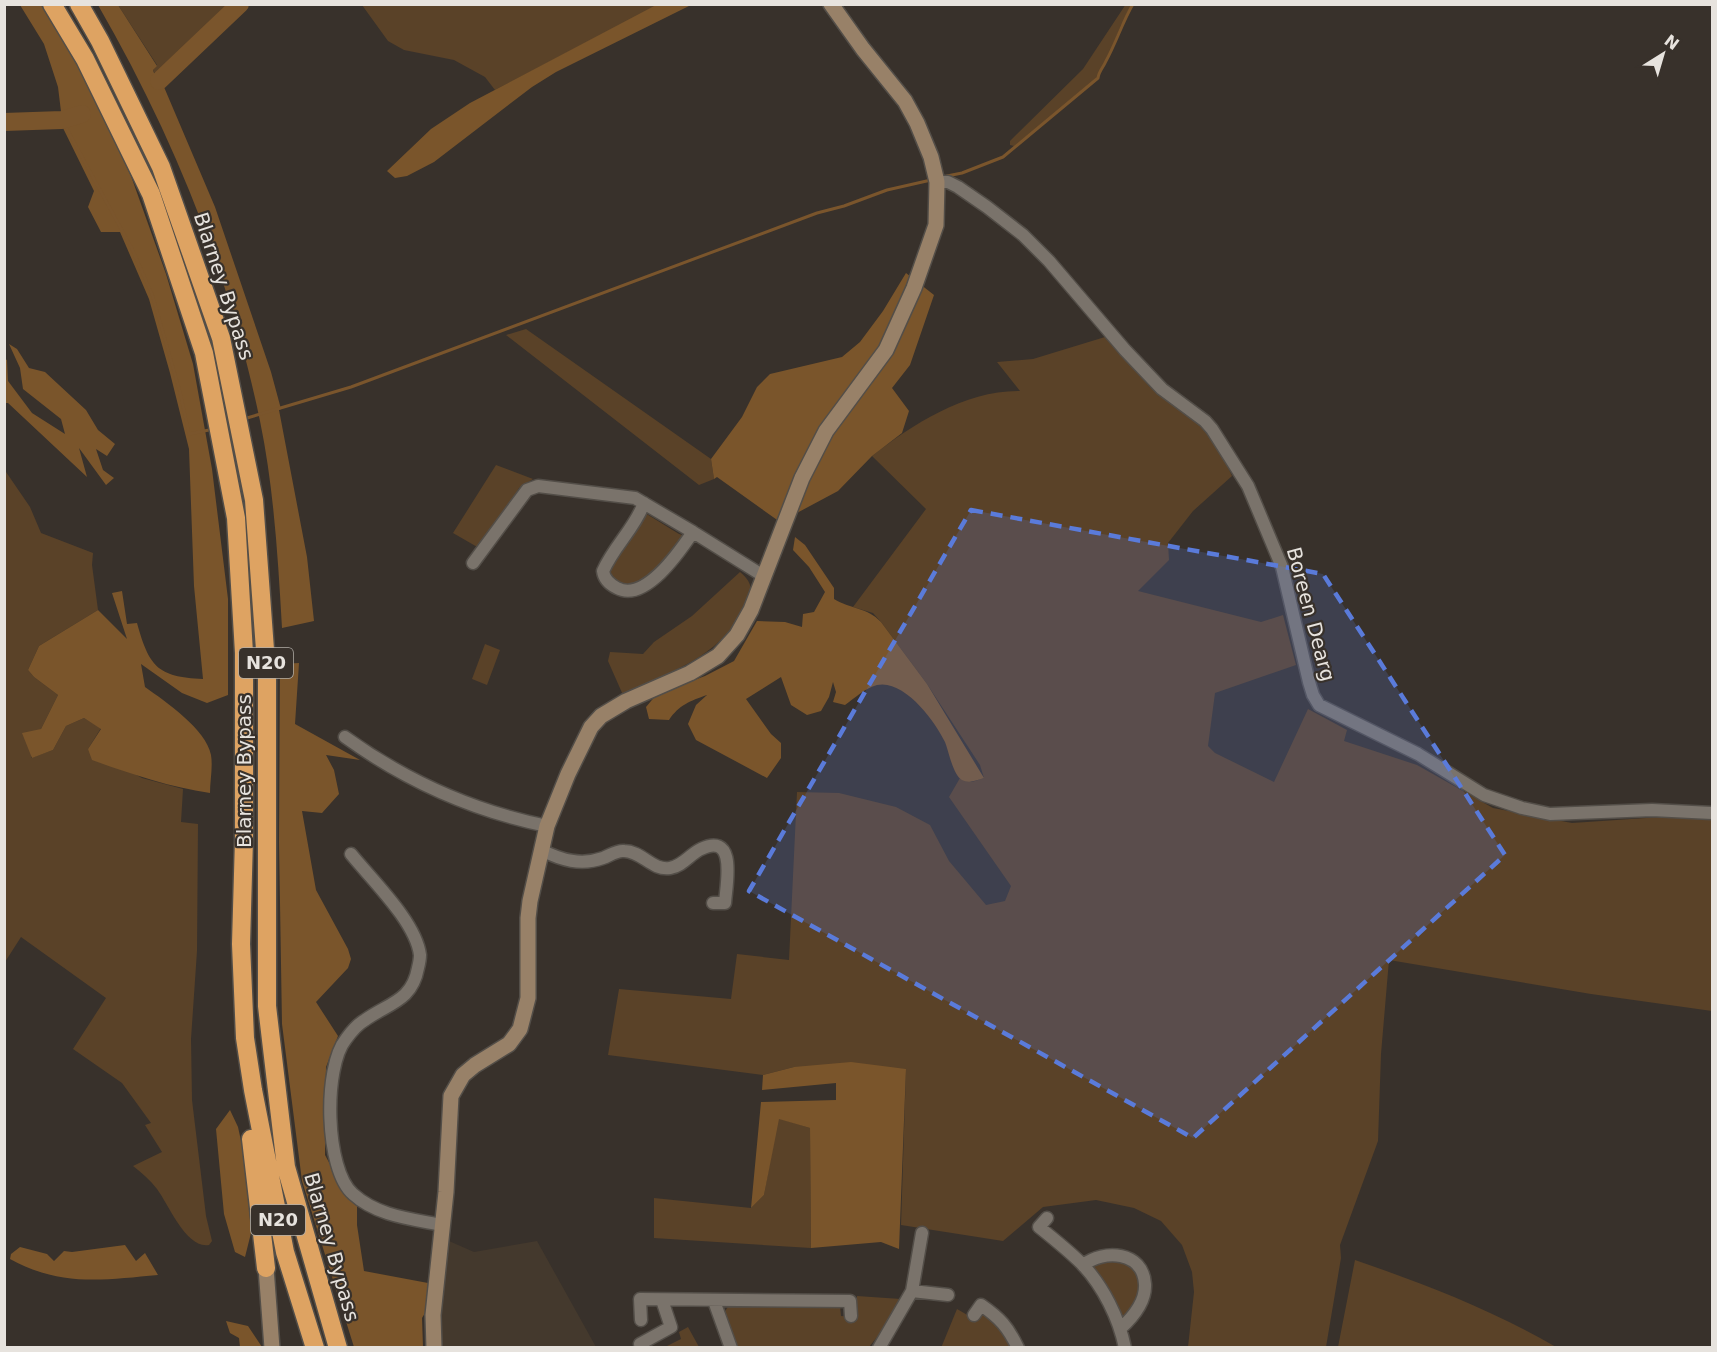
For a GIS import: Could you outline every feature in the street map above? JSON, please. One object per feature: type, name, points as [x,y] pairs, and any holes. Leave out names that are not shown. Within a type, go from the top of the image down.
[{"type":"highway","name":"Blarney Bypass","points":[[52,4],[85,59],[151,194],[204,353],[236,518],[244,688],[244,839],[240,944],[245,1038],[253,1090]]},
{"type":"highway","name":"Blarney Bypass","points":[[79,4],[100,41],[161,167],[221,338],[254,500],[267,677],[267,1006],[286,1167],[338,1347]]},
{"type":"highway","name":"N20","points":[[253,1090],[249,1122],[266,1268]]},
{"type":"highway","name":"N20","points":[[253,1090],[285,1252],[315,1347]]},
{"type":"street","points":[[434,1347],[433,1315],[446,1192],[451,1096],[456,1084],[475,1065],[509,1044],[520,1029],[528,998],[528,918],[547,826],[568,774],[591,727],[601,716],[613,708],[662,687],[718,656],[737,635],[765,577],[802,478],[822,440],[881,358],[914,288],[936,225],[936,178],[927,146],[910,110],[831,4]]},
{"type":"street","name":"Boreen Dearg","points":[[936,178],[958,187],[1023,235],[1049,261],[1125,350],[1162,389],[1205,421],[1212,429],[1248,486],[1282,567],[1309,682],[1319,705],[1418,754],[1484,795],[1522,808],[1550,814],[1652,810],[1713,813]]},
{"type":"street","points":[[473,563],[527,490],[538,486],[635,498],[765,577]]},
{"type":"street","points":[[644,503],[603,571],[606,580],[612,586],[620,590],[632,591],[642,588],[682,550],[693,532]]},
{"type":"street","points":[[345,737],[394,770],[459,801],[494,813],[547,826]]},
{"type":"street","points":[[541,850],[559,859],[592,862],[624,850],[637,853],[656,867],[663,869],[673,868],[683,863],[700,849],[709,846],[719,847],[726,853],[729,861],[724,903],[712,903]]},
{"type":"street","points":[[351,854],[408,923],[420,956],[414,984],[403,998],[363,1021],[344,1041],[332,1069],[330,1107],[334,1160],[351,1193],[367,1205],[385,1212],[442,1225]]},
{"type":"street","points":[[1047,1218],[1040,1227],[1083,1265],[1105,1297],[1121,1328],[1125,1347]]},
{"type":"street","points":[[882,1346],[912,1291],[922,1233]]},
{"type":"street","points":[[1083,1265],[1093,1258],[1108,1254],[1128,1259],[1142,1272],[1145,1284],[1143,1297],[1133,1315],[1121,1328]]},
{"type":"street","points":[[266,1268],[273,1347]]},
{"type":"street","points":[[912,1291],[948,1295]]},
{"type":"street","points":[[641,1320],[640,1299],[850,1301],[851,1316]]},
{"type":"street","points":[[640,1344],[671,1327],[662,1300]]},
{"type":"street","points":[[714,1301],[731,1347]]},
{"type":"street","points":[[974,1315],[981,1305],[995,1314],[1010,1329],[1018,1347]]},
{"type":"highlighted area","points":[[971,510],[1323,574],[1505,855],[1193,1138],[749,891]]},
{"type":"shaded area","points":[[658,4],[691,5],[556,72],[532,87],[434,162],[407,176],[395,178],[387,171],[431,129],[470,103]]},
{"type":"shaded area","points":[[1126,4],[1133,5],[1094,82],[1014,146],[1010,145],[1010,141],[1083,69]]},
{"type":"shaded area","points":[[20,5],[41,5],[79,67],[131,176],[166,274],[193,364],[212,469],[228,599],[228,695],[207,703],[182,693],[141,664],[145,687],[184,717],[208,745],[212,760],[210,793],[165,784],[92,760],[88,749],[101,729],[84,718],[66,726],[53,750],[32,758],[22,733],[41,729],[58,695],[28,670],[39,646],[98,610],[127,639],[112,593],[122,591],[127,624],[137,623],[146,650],[157,666],[175,675],[203,679],[194,586],[189,449],[170,373],[149,299],[120,232],[101,232],[88,207],[94,191],[63,128],[58,87],[44,44]]},
{"type":"shaded area","points":[[98,5],[118,5],[157,66],[153,70],[159,88],[164,87],[215,207],[271,372],[281,409],[279,410],[307,557],[314,621],[282,628],[269,472],[260,421],[232,312],[196,206],[174,154]]},
{"type":"shaded area","points":[[118,5],[240,5],[159,81],[153,70],[157,65]]},
{"type":"shaded area","points":[[362,5],[658,5],[495,90],[485,77],[454,60],[404,50],[388,41]]},
{"type":"shaded area","points":[[906,273],[934,295],[910,365],[892,388],[909,411],[902,433],[872,456],[838,491],[780,522],[717,477],[714,479],[711,459],[742,417],[757,387],[770,374],[842,357],[860,342],[883,311]]},
{"type":"shaded area","points":[[526,329],[711,459],[714,479],[699,485],[506,335]]},
{"type":"shaded area","points":[[1105,337],[1151,388],[1193,418],[1219,448],[1232,476],[1193,511],[1168,543],[1169,560],[1138,591],[1261,622],[1283,615],[1296,665],[1215,693],[1208,746],[1215,753],[1274,782],[1308,709],[1347,730],[1344,741],[1417,765],[1493,808],[1572,823],[1661,817],[1712,820],[1712,1011],[1591,994],[1389,960],[1381,1054],[1378,1141],[1340,1245],[1341,1258],[1326,1347],[1188,1347],[1194,1292],[1192,1272],[1182,1245],[1161,1221],[1134,1208],[1096,1200],[1043,1207],[1003,1241],[901,1225],[906,1069],[794,1067],[763,1075],[608,1055],[619,989],[731,999],[737,954],[789,960],[797,792],[839,793],[896,807],[930,825],[949,861],[986,905],[1005,901],[1011,886],[949,797],[960,778],[972,782],[984,778],[980,765],[927,684],[881,622],[873,613],[853,607],[926,509],[872,456],[905,432],[941,411],[980,396],[1020,391],[997,362],[1033,359]]},
{"type":"shaded area","points":[[9,344],[17,349],[29,368],[45,372],[86,410],[98,430],[115,444],[107,456],[96,449],[103,470],[114,478],[106,485],[79,448],[87,477],[8,403],[5,403],[5,359],[7,360],[8,381],[32,413],[65,434],[61,419],[23,389],[20,368]]},
{"type":"shaded area","points":[[496,465],[533,479],[519,488],[494,530],[479,548],[453,533]]},
{"type":"shaded area","points":[[4,469],[30,507],[41,533],[93,553],[92,565],[98,610],[39,646],[28,670],[58,695],[41,729],[31,758],[53,750],[66,726],[84,718],[101,728],[88,749],[142,778],[183,789],[181,822],[198,824],[197,951],[191,1039],[192,1100],[206,1216],[212,1241],[209,1245],[193,1240],[186,1233],[157,1189],[133,1166],[162,1152],[145,1125],[151,1123],[122,1083],[73,1049],[106,998],[21,937],[5,962]]},
{"type":"shaded area","points":[[645,513],[685,536],[685,540],[648,578],[631,586],[618,583],[610,572]]},
{"type":"shaded area","points":[[795,537],[805,545],[834,588],[834,599],[870,613],[881,622],[927,684],[984,778],[968,782],[962,780],[954,768],[945,742],[934,723],[908,695],[898,688],[887,685],[868,688],[845,705],[833,702],[836,692],[833,682],[829,697],[821,711],[807,715],[791,705],[781,677],[746,699],[771,734],[781,743],[781,758],[767,778],[696,740],[688,724],[696,705],[707,695],[685,704],[669,720],[649,719],[646,707],[657,694],[705,676],[734,661],[757,621],[785,622],[802,627],[803,614],[814,612],[825,592],[809,567],[793,550]]},
{"type":"shaded area","points":[[740,572],[750,584],[749,597],[733,626],[721,640],[691,662],[623,695],[608,661],[610,652],[643,654],[654,642],[692,616]]},
{"type":"shaded area","points":[[485,644],[500,650],[487,685],[472,679]]},
{"type":"shaded area","points":[[299,663],[295,724],[360,760],[326,755],[334,770],[339,794],[322,813],[302,811],[316,890],[348,949],[351,959],[348,968],[316,1002],[338,1036],[326,1067],[325,1155],[348,1198],[357,1206],[357,1225],[364,1271],[428,1283],[429,1306],[422,1318],[423,1347],[354,1347],[302,1181],[282,1024],[279,842],[280,664]]},
{"type":"shaded area","points":[[851,1062],[906,1069],[899,1249],[881,1242],[811,1248],[810,1128],[779,1119],[764,1195],[751,1208],[761,1102],[836,1100],[836,1083],[762,1090],[763,1075],[794,1067]]},
{"type":"shaded area","points":[[230,1110],[238,1127],[246,1164],[251,1233],[245,1257],[235,1252],[224,1214],[216,1129]]},
{"type":"shaded area","points":[[778,1118],[810,1128],[811,1248],[654,1238],[654,1198],[751,1208],[764,1195]]},
{"type":"shaded area","points":[[449,1241],[474,1252],[537,1241],[596,1347],[443,1348],[440,1299]]},
{"type":"shaded area","points":[[125,1245],[136,1261],[145,1253],[158,1275],[100,1280],[65,1278],[29,1268],[10,1259],[11,1254],[20,1247],[47,1254],[54,1261],[64,1251]]},
{"type":"shaded area","points":[[1113,1259],[1129,1264],[1138,1276],[1140,1294],[1127,1316],[1122,1316],[1093,1269],[1096,1263]]},
{"type":"shaded area","points":[[1355,1260],[1458,1299],[1556,1347],[1338,1347]]},
{"type":"shaded area","points":[[857,1296],[901,1299],[886,1326],[869,1347],[737,1347],[724,1313],[729,1305],[840,1306],[841,1316],[857,1317]]},
{"type":"shaded area","points":[[957,1309],[976,1320],[983,1311],[994,1319],[1013,1348],[941,1348]]},
{"type":"shaded area","points":[[226,1321],[248,1326],[262,1347],[240,1347],[239,1338],[230,1333]]},
{"type":"shaded area","points":[[688,1327],[699,1347],[665,1347],[681,1339],[679,1332]]},
{"type":"waterway","points":[[159,81],[240,4]]},
{"type":"waterway","points":[[947,176],[962,173],[1003,157],[1098,78],[1133,4]]},
{"type":"waterway","points":[[4,122],[62,120],[82,114]]},
{"type":"waterway","points":[[62,120],[132,249],[152,294],[180,392],[189,434],[209,430]]},
{"type":"waterway","points":[[247,418],[351,387],[817,213],[887,190],[931,180]]}]
